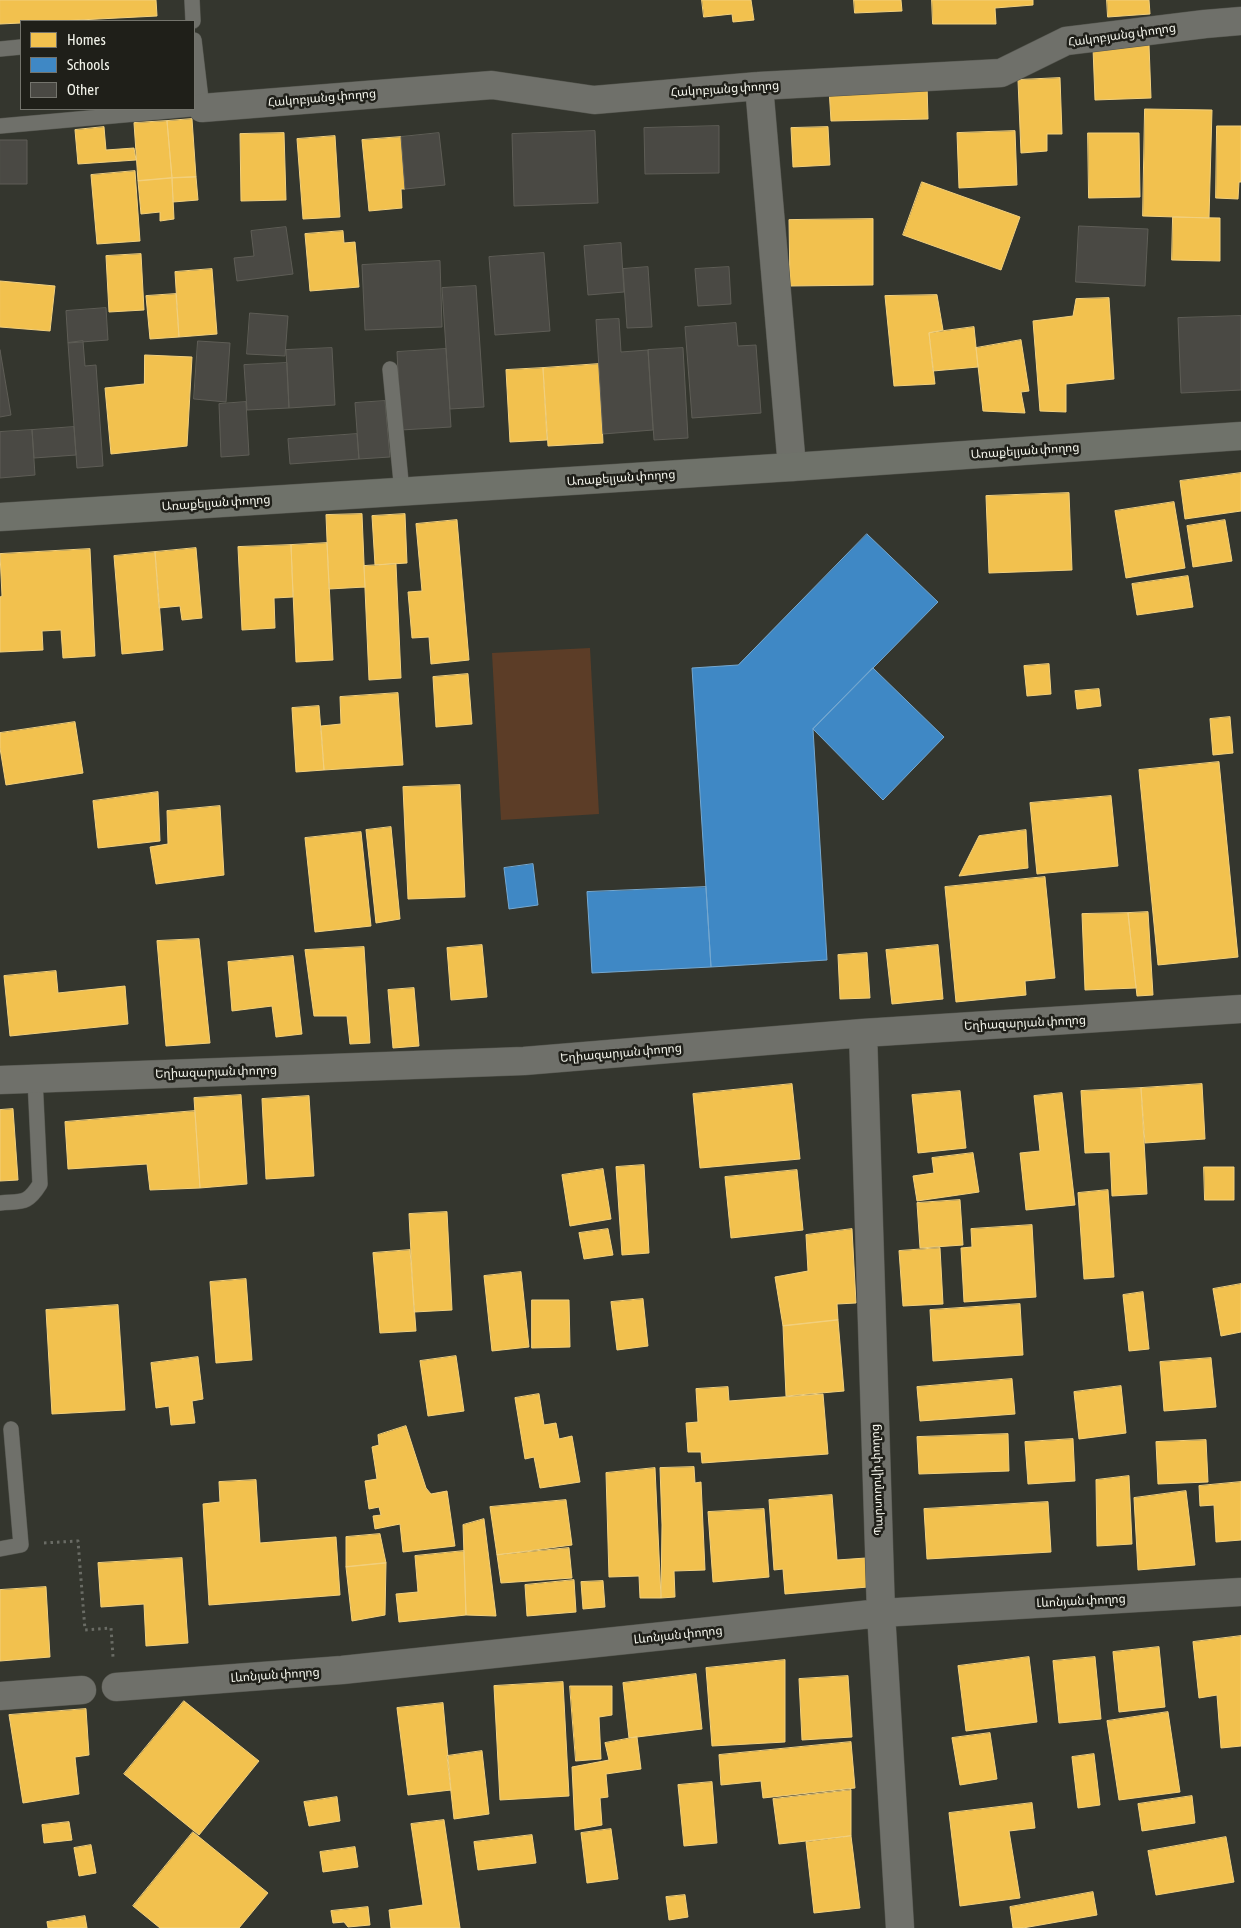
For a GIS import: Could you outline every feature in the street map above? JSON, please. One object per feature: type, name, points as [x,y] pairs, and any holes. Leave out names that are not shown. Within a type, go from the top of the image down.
[{"type":"street","name":"Հակոբյանց փողոց","points":[[202,108],[492,85],[594,100],[759,86],[1001,74],[1066,41],[1241,21]]},
{"type":"street","points":[[759,86],[792,468]]},
{"type":"street","name":"Առաքելյան փողոց","points":[[0,517],[792,468],[1241,436]]},
{"type":"street","name":"Եղիազարյան փողոց","points":[[0,1080],[524,1061],[863,1032],[1241,1010]]},
{"type":"street","name":"Պարսողովի փողոց","points":[[863,1032],[882,1614],[900,1928]]},
{"type":"street","name":"Լևոնյան փողոց","points":[[116,1687],[342,1670],[882,1614],[1241,1592]]},
{"type":"street","points":[[0,1696],[82,1690]]},
{"type":"lane","points":[[192,0],[193,20]]},
{"type":"lane","points":[[0,48],[20,47]]},
{"type":"lane","points":[[195,48],[202,108],[195,109]]},
{"type":"lane","points":[[0,126],[180,110]]},
{"type":"lane","points":[[390,369],[402,492]]},
{"type":"lane","points":[[0,1203],[26,1201],[40,1184],[35,1079]]},
{"type":"lane","points":[[0,1549],[21,1545],[11,1429]]},
{"type":"path","points":[[21,1545],[78,1541],[85,1630],[111,1628],[116,1687]]},
{"type":"shaded area","points":[[590,648],[599,814],[501,820],[492,653]]},
{"type":"building: Homes","points":[[0,0],[156,0],[157,16],[79,20],[20,20],[20,23],[0,24]]},
{"type":"building: Homes","points":[[702,0],[751,0],[754,20],[733,22],[732,14],[704,17]]},
{"type":"building: Homes","points":[[854,0],[901,0],[902,11],[855,13]]},
{"type":"building: Homes","points":[[932,0],[1033,0],[1033,5],[995,8],[996,24],[933,24]]},
{"type":"building: Homes","points":[[1107,0],[1149,0],[1150,14],[1108,17]]},
{"type":"building: Homes","points":[[1149,45],[1151,98],[1095,100],[1093,48]]},
{"type":"building: Homes","points":[[1060,78],[1062,134],[1047,134],[1047,151],[1021,153],[1018,80]]},
{"type":"building: Homes","points":[[927,85],[928,119],[831,121],[829,88]]},
{"type":"building: Homes","points":[[1145,109],[1212,110],[1209,218],[1143,216]]},
{"type":"building: Homes","points":[[192,119],[196,177],[172,178],[167,121]]},
{"type":"building: Homes","points":[[167,121],[172,178],[138,181],[134,123]]},
{"type":"building: Homes","points":[[1217,126],[1241,126],[1241,182],[1239,182],[1238,199],[1216,198]]},
{"type":"building: Homes","points":[[104,127],[106,150],[134,148],[136,160],[78,164],[75,130]]},
{"type":"building: Homes","points":[[828,127],[830,165],[793,167],[791,128]]},
{"type":"building: Homes","points":[[1015,131],[1017,185],[959,188],[957,133]]},
{"type":"building: Homes","points":[[284,133],[286,200],[241,201],[240,134]]},
{"type":"building: Homes","points":[[1088,133],[1139,133],[1140,197],[1089,198]]},
{"type":"building: Homes","points":[[335,136],[340,217],[303,219],[297,139]]},
{"type":"building: Homes","points":[[401,137],[405,189],[401,189],[402,208],[369,211],[362,140]]},
{"type":"building: Homes","points":[[135,171],[140,241],[97,244],[91,175]]},
{"type":"building: Homes","points":[[196,177],[198,200],[173,202],[172,178]]},
{"type":"building: Homes","points":[[172,178],[174,219],[160,221],[160,212],[141,214],[138,181]]},
{"type":"building: Homes","points":[[922,182],[1020,217],[1001,270],[903,235]]},
{"type":"building: Homes","points":[[1173,217],[1220,218],[1220,261],[1172,260]]},
{"type":"building: Homes","points":[[873,219],[873,285],[790,286],[789,220]]},
{"type":"building: Homes","points":[[343,231],[344,243],[355,242],[359,287],[310,291],[305,234]]},
{"type":"building: Homes","points":[[141,254],[144,310],[109,312],[106,256]]},
{"type":"building: Homes","points":[[212,269],[217,334],[179,337],[175,272]]},
{"type":"building: Homes","points":[[0,281],[55,286],[50,331],[0,327]]},
{"type":"building: Homes","points":[[176,294],[179,337],[150,339],[146,296]]},
{"type":"building: Homes","points":[[937,295],[943,330],[929,333],[935,384],[894,386],[885,296]]},
{"type":"building: Homes","points":[[1109,298],[1114,379],[1066,384],[1066,412],[1040,411],[1033,321],[1073,316],[1076,299]]},
{"type":"building: Homes","points":[[974,327],[978,367],[933,371],[929,333]]},
{"type":"building: Homes","points":[[1021,340],[1029,391],[1021,392],[1025,413],[983,411],[976,348]]},
{"type":"building: Homes","points":[[145,355],[192,357],[187,446],[111,454],[105,388],[144,384]]},
{"type":"building: Homes","points":[[599,364],[603,443],[548,446],[543,368]]},
{"type":"building: Homes","points":[[543,368],[547,440],[510,442],[506,370]]},
{"type":"building: Homes","points":[[1241,473],[1241,511],[1185,519],[1180,481]]},
{"type":"building: Homes","points":[[1069,493],[1072,570],[989,573],[986,496]]},
{"type":"building: Homes","points":[[1174,502],[1185,568],[1126,578],[1115,511]]},
{"type":"building: Homes","points":[[362,514],[365,587],[329,589],[326,515]]},
{"type":"building: Homes","points":[[405,514],[407,563],[375,565],[372,516]]},
{"type":"building: Homes","points":[[457,520],[469,660],[431,664],[429,637],[412,638],[408,592],[422,591],[416,524]]},
{"type":"building: Homes","points":[[1225,520],[1232,561],[1193,567],[1187,526]]},
{"type":"building: Homes","points":[[327,543],[333,660],[296,662],[291,545]]},
{"type":"building: Homes","points":[[291,545],[293,597],[274,598],[275,628],[242,630],[238,547]]},
{"type":"building: Homes","points":[[196,548],[202,618],[182,620],[180,606],[159,608],[155,552]]},
{"type":"building: Homes","points":[[90,549],[95,656],[63,658],[61,630],[42,631],[43,650],[0,652],[0,597],[2,596],[0,554]]},
{"type":"building: Homes","points":[[155,552],[163,650],[122,654],[114,556]]},
{"type":"building: Homes","points":[[396,564],[401,678],[369,680],[364,566]]},
{"type":"building: Homes","points":[[1188,576],[1193,607],[1137,615],[1132,584]]},
{"type":"building: Homes","points":[[1049,664],[1051,694],[1027,696],[1024,666]]},
{"type":"building: Homes","points":[[468,674],[472,724],[436,727],[433,677]]},
{"type":"building: Homes","points":[[1099,689],[1101,706],[1077,709],[1075,691]]},
{"type":"building: Homes","points":[[398,693],[403,765],[324,770],[321,726],[341,724],[340,697]]},
{"type":"building: Homes","points":[[319,706],[324,770],[296,772],[292,708]]},
{"type":"building: Homes","points":[[1230,717],[1233,753],[1213,755],[1210,719]]},
{"type":"building: Homes","points":[[75,722],[83,773],[6,785],[0,748],[0,733]]},
{"type":"building: Homes","points":[[1219,762],[1238,957],[1158,965],[1139,770]]},
{"type":"building: Homes","points":[[460,785],[465,897],[408,899],[403,787]]},
{"type":"building: Homes","points":[[158,792],[160,841],[98,848],[93,801]]},
{"type":"building: Homes","points":[[1111,796],[1118,866],[1037,874],[1030,803]]},
{"type":"building: Homes","points":[[220,806],[224,875],[156,884],[150,847],[168,844],[167,811]]},
{"type":"building: Homes","points":[[391,827],[400,919],[376,923],[366,830]]},
{"type":"building: Homes","points":[[1026,830],[1028,868],[959,876],[979,836]]},
{"type":"building: Homes","points":[[361,832],[371,926],[315,932],[305,838]]},
{"type":"building: Homes","points":[[1045,877],[1055,978],[1025,981],[1026,995],[956,1002],[945,887]]},
{"type":"building: Homes","points":[[1148,912],[1153,995],[1137,996],[1128,913]]},
{"type":"building: Homes","points":[[1128,913],[1136,988],[1085,990],[1082,914]]},
{"type":"building: Homes","points":[[199,939],[210,1043],[166,1046],[157,941]]},
{"type":"building: Homes","points":[[482,945],[487,997],[451,1000],[447,948]]},
{"type":"building: Homes","points":[[938,945],[943,999],[892,1004],[886,950]]},
{"type":"building: Homes","points":[[364,947],[370,1043],[350,1044],[347,1016],[314,1016],[305,950]]},
{"type":"building: Homes","points":[[867,953],[870,998],[840,999],[838,955]]},
{"type":"building: Homes","points":[[293,956],[302,1034],[276,1037],[272,1006],[232,1011],[228,962]]},
{"type":"building: Homes","points":[[56,971],[58,993],[125,986],[128,1024],[10,1036],[4,976]]},
{"type":"building: Homes","points":[[414,988],[419,1046],[393,1048],[388,990]]},
{"type":"building: Homes","points":[[792,1084],[800,1159],[700,1168],[693,1094]]},
{"type":"building: Homes","points":[[1202,1084],[1205,1139],[1145,1143],[1141,1088]]},
{"type":"building: Homes","points":[[1141,1088],[1147,1194],[1112,1196],[1110,1152],[1085,1153],[1081,1091]]},
{"type":"building: Homes","points":[[960,1091],[966,1148],[918,1153],[912,1095]]},
{"type":"building: Homes","points":[[1062,1093],[1075,1205],[1026,1210],[1020,1153],[1040,1151],[1034,1096]]},
{"type":"building: Homes","points":[[241,1095],[247,1184],[200,1188],[194,1098]]},
{"type":"building: Homes","points":[[309,1096],[314,1176],[266,1179],[262,1099]]},
{"type":"building: Homes","points":[[13,1109],[18,1180],[0,1181],[0,1110]]},
{"type":"building: Homes","points":[[195,1111],[200,1188],[150,1190],[147,1164],[68,1169],[65,1122]]},
{"type":"building: Homes","points":[[973,1153],[979,1192],[917,1201],[913,1176],[934,1173],[932,1158]]},
{"type":"building: Homes","points":[[644,1165],[649,1253],[622,1255],[616,1167]]},
{"type":"building: Homes","points":[[1204,1167],[1234,1167],[1234,1200],[1205,1200]]},
{"type":"building: Homes","points":[[603,1169],[611,1219],[570,1226],[562,1175]]},
{"type":"building: Homes","points":[[797,1170],[803,1230],[731,1238],[725,1177]]},
{"type":"building: Homes","points":[[1108,1190],[1114,1277],[1084,1279],[1078,1193]]},
{"type":"building: Homes","points":[[960,1200],[963,1245],[920,1248],[917,1203]]},
{"type":"building: Homes","points":[[447,1212],[452,1310],[414,1312],[409,1214]]},
{"type":"building: Homes","points":[[1032,1225],[1036,1297],[964,1302],[961,1248],[972,1247],[971,1229]]},
{"type":"building: Homes","points":[[608,1229],[613,1255],[584,1259],[579,1233]]},
{"type":"building: Homes","points":[[852,1229],[856,1303],[837,1304],[838,1320],[783,1326],[775,1277],[808,1271],[806,1235]]},
{"type":"building: Homes","points":[[940,1248],[943,1304],[903,1306],[899,1251]]},
{"type":"building: Homes","points":[[410,1250],[416,1331],[380,1333],[373,1253]]},
{"type":"building: Homes","points":[[521,1272],[529,1347],[492,1351],[484,1276]]},
{"type":"building: Homes","points":[[246,1279],[252,1360],[216,1363],[210,1282]]},
{"type":"building: Homes","points":[[1241,1284],[1241,1332],[1221,1336],[1213,1289]]},
{"type":"building: Homes","points":[[1143,1292],[1149,1349],[1129,1351],[1123,1295]]},
{"type":"building: Homes","points":[[643,1299],[648,1346],[617,1350],[611,1302]]},
{"type":"building: Homes","points":[[532,1300],[569,1300],[570,1347],[532,1348]]},
{"type":"building: Homes","points":[[1020,1304],[1023,1355],[933,1361],[930,1310]]},
{"type":"building: Homes","points":[[118,1305],[125,1410],[52,1414],[46,1310]]},
{"type":"building: Homes","points":[[838,1320],[844,1391],[786,1396],[783,1326]]},
{"type":"building: Homes","points":[[456,1356],[464,1411],[428,1416],[420,1361]]},
{"type":"building: Homes","points":[[198,1357],[203,1399],[192,1401],[195,1423],[171,1425],[169,1406],[156,1408],[151,1363]]},
{"type":"building: Homes","points":[[1211,1358],[1216,1407],[1164,1411],[1160,1362]]},
{"type":"building: Homes","points":[[1012,1379],[1015,1414],[920,1421],[917,1387]]},
{"type":"building: Homes","points":[[1121,1386],[1126,1433],[1079,1439],[1074,1392]]},
{"type":"building: Homes","points":[[728,1387],[729,1401],[823,1394],[828,1454],[702,1463],[701,1452],[688,1452],[686,1423],[698,1422],[696,1389]]},
{"type":"building: Homes","points":[[539,1394],[544,1425],[556,1423],[559,1439],[572,1436],[580,1482],[540,1488],[534,1457],[525,1459],[515,1398]]},
{"type":"building: Homes","points":[[406,1426],[426,1488],[431,1494],[447,1491],[455,1546],[403,1552],[400,1524],[375,1529],[373,1516],[381,1515],[379,1507],[369,1509],[365,1481],[377,1479],[372,1447],[379,1445],[378,1435]]},
{"type":"building: Homes","points":[[1008,1434],[1009,1471],[919,1474],[917,1437]]},
{"type":"building: Homes","points":[[1073,1439],[1075,1481],[1028,1484],[1025,1442]]},
{"type":"building: Homes","points":[[1206,1440],[1208,1482],[1158,1484],[1156,1442]]},
{"type":"building: Homes","points":[[694,1467],[695,1483],[701,1482],[705,1570],[674,1571],[675,1597],[661,1598],[662,1525],[660,1468]]},
{"type":"building: Homes","points":[[655,1468],[661,1598],[640,1598],[639,1576],[609,1577],[606,1473]]},
{"type":"building: Homes","points":[[1129,1476],[1132,1544],[1097,1546],[1096,1480]]},
{"type":"building: Homes","points":[[256,1480],[260,1543],[336,1537],[340,1595],[209,1605],[203,1504],[220,1502],[219,1482]]},
{"type":"building: Homes","points":[[1241,1482],[1241,1540],[1216,1542],[1214,1505],[1200,1506],[1199,1486]]},
{"type":"building: Homes","points":[[1186,1491],[1195,1565],[1138,1570],[1134,1498]]},
{"type":"building: Homes","points":[[832,1495],[837,1560],[866,1558],[868,1587],[785,1594],[783,1569],[774,1570],[769,1500]]},
{"type":"building: Homes","points":[[566,1500],[572,1545],[497,1555],[490,1507]]},
{"type":"building: Homes","points":[[1048,1502],[1051,1552],[927,1559],[924,1509]]},
{"type":"building: Homes","points":[[764,1509],[769,1577],[713,1582],[708,1512]]},
{"type":"building: Homes","points":[[484,1519],[496,1616],[466,1615],[463,1525]]},
{"type":"building: Homes","points":[[380,1534],[386,1563],[346,1567],[346,1537]]},
{"type":"building: Homes","points":[[569,1548],[572,1578],[501,1583],[497,1555]]},
{"type":"building: Homes","points":[[464,1551],[466,1615],[399,1622],[396,1594],[418,1592],[415,1556]]},
{"type":"building: Homes","points":[[182,1558],[188,1643],[146,1646],[144,1604],[101,1607],[98,1563]]},
{"type":"building: Homes","points":[[386,1563],[385,1615],[352,1621],[346,1567]]},
{"type":"building: Homes","points":[[574,1580],[576,1612],[527,1616],[525,1585]]},
{"type":"building: Homes","points":[[603,1581],[605,1607],[583,1609],[581,1582]]},
{"type":"building: Homes","points":[[46,1587],[50,1657],[0,1661],[0,1590]]},
{"type":"building: Homes","points":[[1241,1636],[1241,1746],[1221,1748],[1217,1695],[1199,1698],[1193,1642]]},
{"type":"building: Homes","points":[[1159,1647],[1165,1707],[1119,1712],[1113,1652]]},
{"type":"building: Homes","points":[[1029,1657],[1037,1722],[966,1731],[958,1666]]},
{"type":"building: Homes","points":[[1095,1657],[1101,1719],[1059,1723],[1053,1661]]},
{"type":"building: Homes","points":[[785,1660],[785,1742],[712,1746],[706,1668]]},
{"type":"building: Homes","points":[[696,1674],[702,1729],[629,1738],[623,1683]]},
{"type":"building: Homes","points":[[848,1676],[852,1737],[802,1740],[799,1679]]},
{"type":"building: Homes","points":[[563,1682],[569,1796],[500,1800],[494,1686]]},
{"type":"building: Homes","points":[[570,1686],[612,1686],[612,1715],[599,1717],[601,1759],[576,1761]]},
{"type":"building: Homes","points":[[184,1701],[259,1761],[199,1835],[124,1774]]},
{"type":"building: Homes","points":[[443,1703],[451,1790],[408,1795],[397,1708]]},
{"type":"building: Homes","points":[[86,1709],[89,1755],[75,1757],[79,1794],[23,1803],[9,1715]]},
{"type":"building: Homes","points":[[1168,1712],[1180,1792],[1119,1800],[1107,1721]]},
{"type":"building: Homes","points":[[990,1733],[997,1779],[960,1785],[952,1738]]},
{"type":"building: Homes","points":[[637,1737],[641,1769],[606,1774],[608,1797],[600,1798],[602,1825],[575,1830],[572,1767],[609,1760],[605,1743]]},
{"type":"building: Homes","points":[[851,1742],[855,1788],[763,1798],[761,1781],[721,1785],[719,1755]]},
{"type":"building: Homes","points":[[482,1751],[489,1814],[454,1819],[447,1756]]},
{"type":"building: Homes","points":[[1094,1754],[1100,1805],[1078,1808],[1072,1757]]},
{"type":"building: Homes","points":[[712,1782],[717,1843],[684,1846],[678,1785]]},
{"type":"building: Homes","points":[[851,1790],[851,1836],[779,1844],[773,1799]]},
{"type":"building: Homes","points":[[1192,1796],[1195,1823],[1142,1831],[1138,1804]]},
{"type":"building: Homes","points":[[337,1797],[340,1821],[309,1826],[304,1802]]},
{"type":"building: Homes","points":[[1032,1803],[1035,1828],[1009,1831],[1020,1898],[960,1906],[949,1813]]},
{"type":"building: Homes","points":[[444,1820],[460,1928],[391,1928],[389,1910],[423,1905],[411,1824]]},
{"type":"building: Homes","points":[[69,1822],[72,1840],[44,1843],[42,1825]]},
{"type":"building: Homes","points":[[611,1829],[618,1879],[587,1883],[581,1833]]},
{"type":"building: Homes","points":[[193,1832],[268,1893],[239,1928],[160,1928],[133,1906]]},
{"type":"building: Homes","points":[[532,1835],[536,1863],[478,1870],[474,1842]]},
{"type":"building: Homes","points":[[851,1836],[860,1908],[814,1913],[806,1842]]},
{"type":"building: Homes","points":[[1226,1837],[1234,1882],[1156,1895],[1148,1851]]},
{"type":"building: Homes","points":[[91,1845],[96,1873],[79,1876],[74,1848]]},
{"type":"building: Homes","points":[[355,1847],[358,1867],[323,1872],[320,1852]]},
{"type":"building: Homes","points":[[1093,1892],[1097,1915],[1023,1928],[1013,1928],[1010,1907]]},
{"type":"building: Homes","points":[[685,1895],[688,1917],[669,1920],[666,1897]]},
{"type":"building: Homes","points":[[368,1907],[370,1925],[348,1927],[344,1922],[333,1923],[331,1911]]},
{"type":"building: Homes","points":[[85,1916],[87,1928],[48,1928],[47,1922]]},
{"type":"building: Schools","points":[[867,534],[938,602],[813,729],[827,960],[711,967],[692,668],[738,665]]},
{"type":"building: Schools","points":[[873,668],[944,737],[883,800],[813,729]]},
{"type":"building: Schools","points":[[533,864],[538,905],[509,909],[504,868]]},
{"type":"building: Schools","points":[[706,887],[711,967],[592,973],[587,892]]},
{"type":"building: Other","points":[[719,126],[719,173],[645,174],[644,128]]},
{"type":"building: Other","points":[[595,131],[598,203],[514,206],[512,134]]},
{"type":"building: Other","points":[[439,133],[445,185],[405,189],[401,137]]},
{"type":"building: Other","points":[[0,140],[27,140],[27,184],[0,184]]},
{"type":"building: Other","points":[[1079,226],[1148,229],[1145,286],[1076,282]]},
{"type":"building: Other","points":[[286,227],[293,274],[237,281],[234,258],[254,256],[251,231]]},
{"type":"building: Other","points":[[621,243],[624,292],[588,295],[584,246]]},
{"type":"building: Other","points":[[544,253],[550,331],[495,335],[489,257]]},
{"type":"building: Other","points":[[440,261],[442,327],[365,330],[362,265]]},
{"type":"building: Other","points":[[648,267],[652,327],[627,328],[623,269]]},
{"type":"building: Other","points":[[729,267],[731,304],[698,306],[695,269]]},
{"type":"building: Other","points":[[476,286],[484,407],[450,409],[442,288]]},
{"type":"building: Other","points":[[106,308],[108,340],[68,343],[66,311]]},
{"type":"building: Other","points":[[250,313],[288,316],[285,356],[247,354]]},
{"type":"building: Other","points":[[1241,316],[1241,390],[1181,393],[1178,318]]},
{"type":"building: Other","points":[[619,319],[621,352],[648,350],[653,430],[603,434],[596,320]]},
{"type":"building: Other","points":[[736,323],[738,346],[756,345],[761,413],[692,418],[685,327]]},
{"type":"building: Other","points":[[83,341],[85,366],[96,365],[103,466],[77,468],[68,343]]},
{"type":"building: Other","points":[[198,341],[230,343],[226,402],[194,399]]},
{"type":"building: Other","points":[[332,348],[335,405],[289,408],[286,350]]},
{"type":"building: Other","points":[[683,348],[688,438],[654,440],[648,350]]},
{"type":"building: Other","points":[[446,349],[451,427],[401,430],[397,352]]},
{"type":"building: Other","points":[[0,350],[11,415],[0,417]]},
{"type":"building: Other","points":[[287,363],[289,408],[247,410],[244,365]]},
{"type":"building: Other","points":[[385,401],[390,457],[359,459],[355,403]]},
{"type":"building: Other","points":[[246,402],[249,455],[221,457],[219,404]]},
{"type":"building: Other","points":[[74,427],[76,455],[34,458],[32,430]]},
{"type":"building: Other","points":[[32,430],[35,475],[0,478],[0,432]]},
{"type":"building: Other","points":[[357,434],[359,459],[290,464],[288,439]]}]
